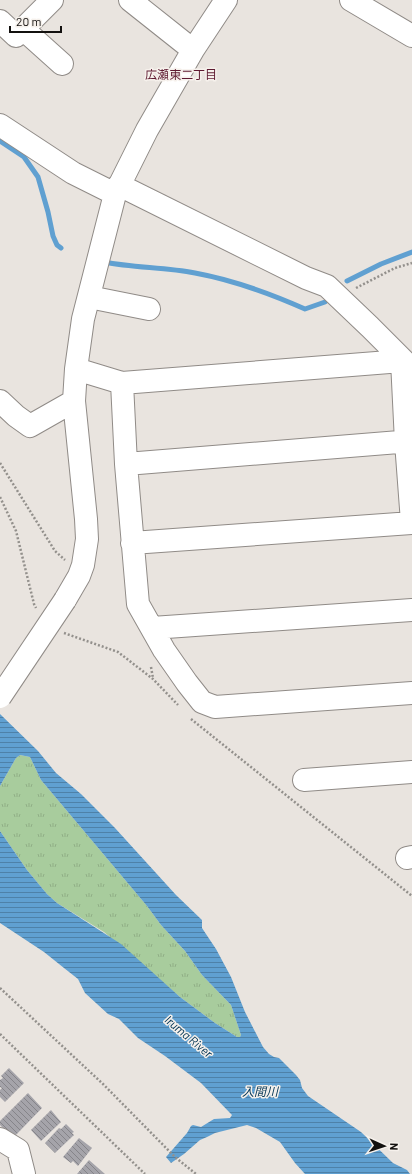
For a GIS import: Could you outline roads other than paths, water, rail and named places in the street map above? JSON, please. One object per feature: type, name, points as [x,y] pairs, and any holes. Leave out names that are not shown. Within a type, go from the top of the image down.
[{"type":"street","points":[[0,21],[16,36],[52,0]]},
{"type":"street","points":[[130,0],[193,50]]},
{"type":"street","points":[[0,697],[65,600],[79,576],[83,565],[87,539],[74,401],[76,369],[83,319],[88,297],[117,190],[147,130],[193,50],[226,0]]},
{"type":"street","points":[[351,0],[412,36]]},
{"type":"street","points":[[23,29],[62,64]]},
{"type":"street","points":[[0,125],[73,173],[117,190],[306,278],[327,286],[340,297],[407,365],[412,522],[132,543]]},
{"type":"street","points":[[88,297],[148,310]]},
{"type":"street","points":[[76,369],[122,383],[407,365]]},
{"type":"street","points":[[122,383],[126,464],[138,604],[164,650],[202,702],[215,707],[412,693]]},
{"type":"street","points":[[0,401],[16,416],[30,426],[74,401]]},
{"type":"street","points":[[126,464],[409,441]]},
{"type":"street","points":[[152,628],[412,610]]},
{"type":"street","points":[[304,780],[412,772]]},
{"type":"street","points":[[0,1138],[18,1150],[27,1173]]},
{"type":"water","name":"入間川","points":[[0,714],[38,751],[56,773],[81,794],[115,828],[176,895],[202,920],[202,928],[216,949],[231,977],[245,1012],[263,1047],[269,1054],[279,1058],[296,1075],[300,1080],[302,1088],[308,1096],[361,1132],[393,1163],[407,1170],[410,1174],[305,1174],[280,1142],[256,1128],[247,1125],[215,1133],[200,1140],[171,1163],[166,1157],[187,1133],[191,1126],[201,1127],[214,1119],[230,1118],[232,1115],[201,1083],[138,1038],[119,1019],[108,1014],[85,993],[78,979],[44,952],[0,923],[0,831],[27,870],[47,894],[57,903],[121,944],[180,997],[215,1023],[237,1037],[240,1037],[241,1035],[231,1005],[202,975],[185,951],[161,925],[147,906],[41,780],[30,757],[20,755],[16,758],[0,786]]},
{"type":"waterway","points":[[0,141],[24,157],[38,177],[53,236],[57,245],[61,248]]},
{"type":"waterway","points":[[347,281],[381,264],[412,252]]},
{"type":"waterway","points":[[104,262],[184,271],[223,279],[305,309],[325,302]]},
{"type":"district","name":"広瀬東二丁目","points":[[181,74]]},
{"type":"water label","name":"Iruma River","points":[[189,1036]]}]
